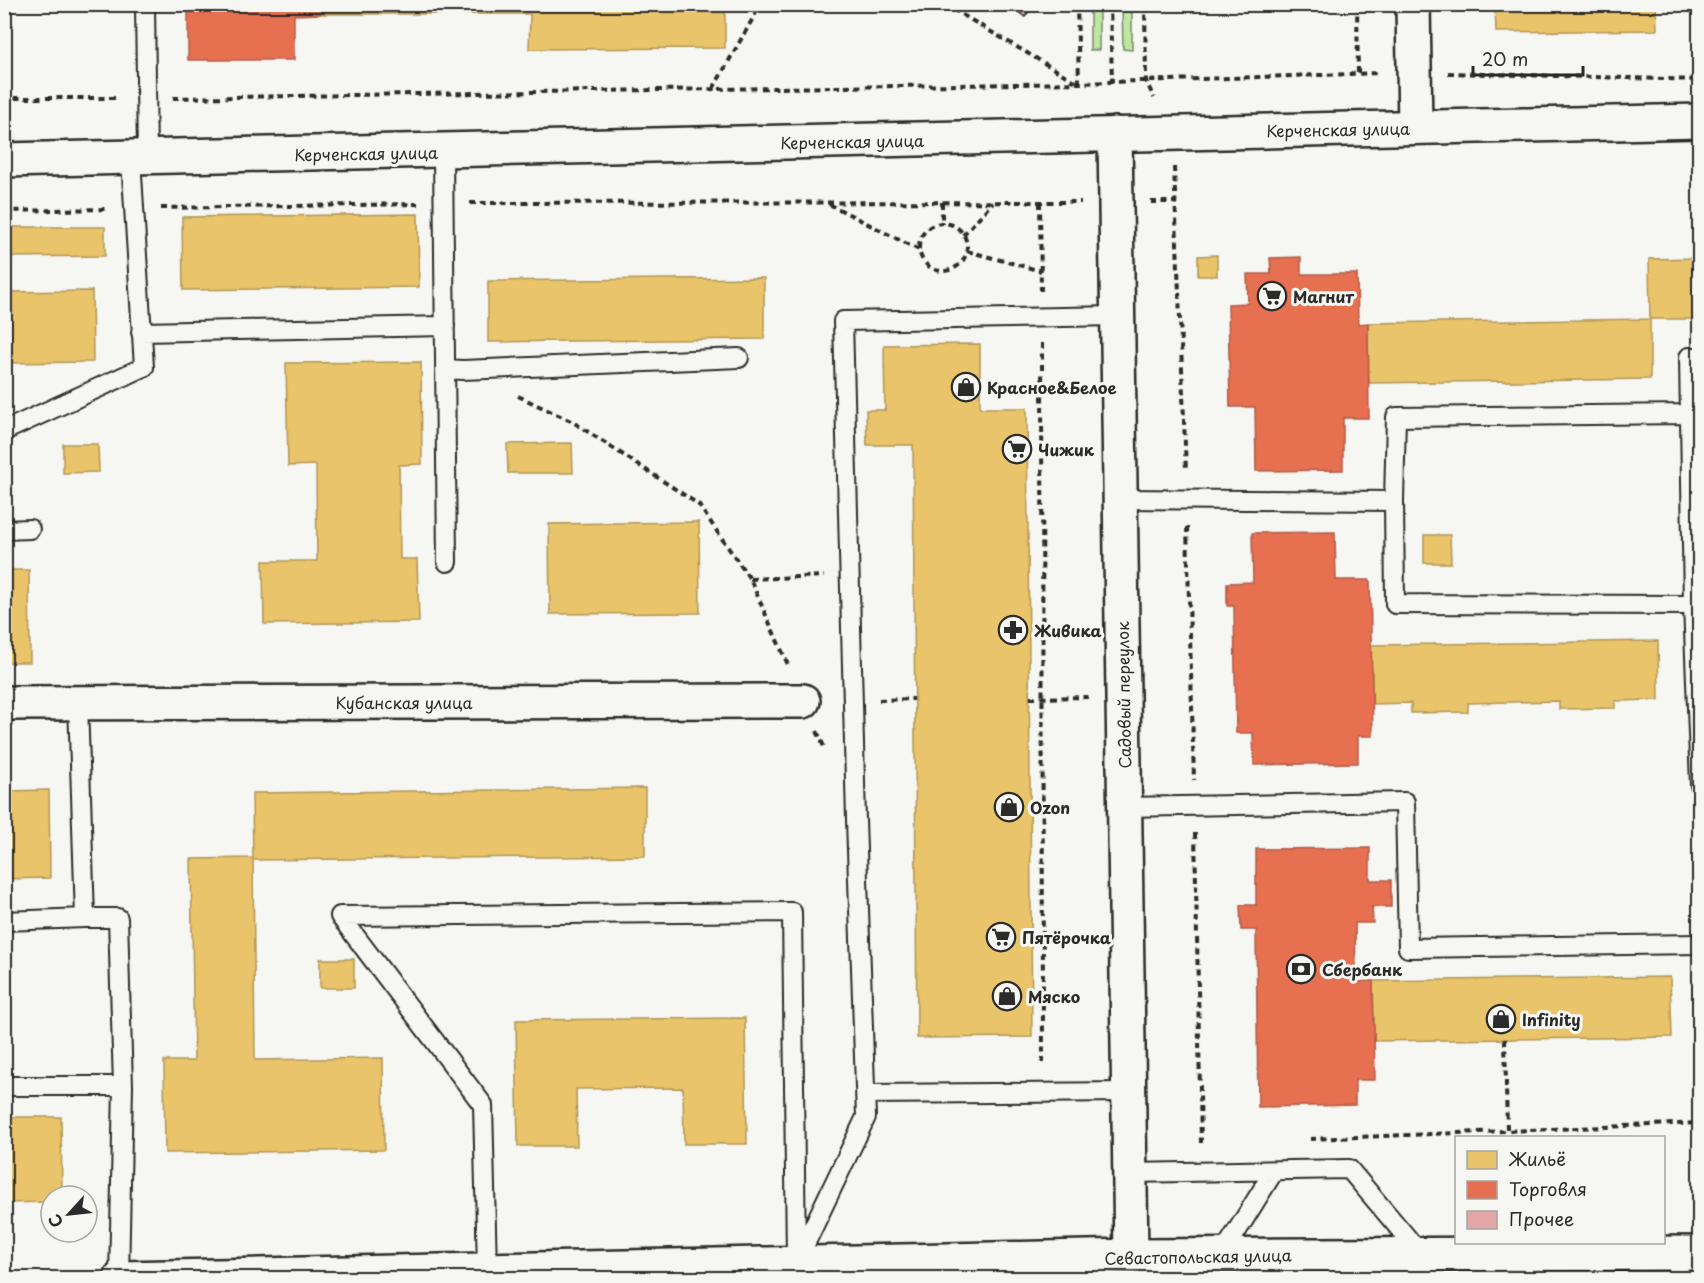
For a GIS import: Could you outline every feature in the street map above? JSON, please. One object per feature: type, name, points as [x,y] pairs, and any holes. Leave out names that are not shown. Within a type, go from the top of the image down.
[{"type":"street","points":[[1413,4],[1415,127]]},
{"type":"street","name":"Керченская улица","points":[[4,160],[1700,121]]},
{"type":"street","name":"Садовый переулок","points":[[1115,134],[1131,1256]]},
{"type":"street","name":"Кубанская улица","points":[[4,703],[804,701]]},
{"type":"street","name":"Севастопольская улица","points":[[120,1278],[1222,1255],[1420,1253],[1685,1261]]},
{"type":"lane","points":[[4,431],[144,367],[134,209],[145,98],[145,4]]},
{"type":"lane","points":[[443,151],[447,562]]},
{"type":"lane","points":[[796,1263],[866,1117],[843,321],[1117,316]]},
{"type":"lane","points":[[141,332],[445,326]]},
{"type":"lane","points":[[1700,357],[1689,357],[1693,605],[1700,785]]},
{"type":"lane","points":[[445,369],[739,358]]},
{"type":"lane","points":[[1690,414],[1396,417],[1395,604],[1693,605]]},
{"type":"lane","points":[[1120,499],[1394,501]]},
{"type":"lane","points":[[4,530],[30,529]]},
{"type":"lane","points":[[78,703],[86,918]]},
{"type":"lane","points":[[1125,807],[1405,802],[1408,948],[1700,944]]},
{"type":"lane","points":[[487,1269],[483,1105],[340,916],[792,912],[796,1263]]},
{"type":"lane","points":[[4,921],[118,918],[123,1086],[120,1278]]},
{"type":"lane","points":[[4,1086],[123,1086]]},
{"type":"lane","points":[[866,1094],[1129,1092]]},
{"type":"lane","points":[[1130,1173],[1350,1169],[1420,1253]]},
{"type":"lane","points":[[1222,1255],[1274,1171]]},
{"type":"path","points":[[713,89],[762,4]]},
{"type":"path","points":[[944,4],[1079,83]]},
{"type":"path","points":[[1077,4],[1079,83]]},
{"type":"path","points":[[1110,4],[1112,82]]},
{"type":"path","points":[[1145,4],[1146,81],[1172,133],[1187,499],[1202,1143],[1191,1144]]},
{"type":"path","points":[[1358,4],[1358,74]]},
{"type":"path","points":[[4,98],[145,98],[1146,81]]},
{"type":"path","points":[[826,202],[919,250]]},
{"type":"path","points":[[942,202],[942,224]]},
{"type":"path","points":[[963,235],[993,202]]},
{"type":"path","points":[[1040,202],[1043,1093]]},
{"type":"path","points":[[4,211],[444,203],[1175,202]]},
{"type":"path","points":[[942,224],[950,224],[960,230],[966,239],[967,251],[962,262],[954,269],[942,271],[931,268],[923,260],[919,250],[921,238],[928,229],[942,224]]},
{"type":"path","points":[[967,251],[1041,271]]},
{"type":"path","points":[[513,394],[573,422],[698,504],[750,579],[827,755]]},
{"type":"path","points":[[750,579],[821,576]]},
{"type":"path","points":[[1030,698],[1123,696]]},
{"type":"path","points":[[1505,1039],[1506,1131]]},
{"type":"path","points":[[1307,1139],[1700,1123]]},
{"type":"green space","points":[[1090,5],[1099,5],[1099,50],[1090,50]]},
{"type":"green space","points":[[1122,5],[1132,5],[1132,50],[1123,49]]},
{"type":"building: Жильё","points":[[320,4],[725,4],[725,48],[529,49],[530,14],[320,14]]},
{"type":"building: Жильё","points":[[1495,4],[1656,4],[1657,30],[1496,32]]},
{"type":"building: Жильё","points":[[418,214],[419,287],[183,290],[182,217]]},
{"type":"building: Жильё","points":[[4,227],[105,227],[105,256],[4,257]]},
{"type":"building: Жильё","points":[[1217,255],[1217,276],[1198,276],[1198,256]]},
{"type":"building: Жильё","points":[[1700,258],[1700,319],[1650,319],[1649,259]]},
{"type":"building: Жильё","points":[[764,278],[764,339],[488,342],[488,281]]},
{"type":"building: Жильё","points":[[92,291],[93,362],[4,363],[4,292]]},
{"type":"building: Жильё","points":[[1650,319],[1650,379],[1369,383],[1368,323]]},
{"type":"building: Жильё","points":[[980,344],[980,408],[1027,408],[1032,1037],[917,1038],[913,445],[867,445],[866,410],[885,410],[884,345]]},
{"type":"building: Жильё","points":[[421,362],[422,464],[399,465],[400,559],[417,559],[419,622],[264,624],[263,561],[317,561],[316,465],[288,466],[286,363]]},
{"type":"building: Жильё","points":[[572,443],[573,473],[508,473],[507,444]]},
{"type":"building: Жильё","points":[[63,444],[98,444],[99,472],[63,473]]},
{"type":"building: Жильё","points":[[699,522],[700,613],[550,614],[549,524]]},
{"type":"building: Жильё","points":[[1424,535],[1450,535],[1451,563],[1424,563]]},
{"type":"building: Жильё","points":[[4,570],[29,570],[30,662],[4,662]]},
{"type":"building: Жильё","points":[[1658,641],[1659,700],[1615,701],[1615,708],[1559,709],[1559,701],[1468,703],[1468,712],[1411,713],[1411,703],[1372,704],[1371,645]]},
{"type":"building: Жильё","points":[[645,788],[645,856],[253,860],[255,1060],[383,1058],[384,1150],[165,1153],[164,1061],[194,1061],[191,859],[253,858],[252,793]]},
{"type":"building: Жильё","points":[[49,790],[50,878],[4,879],[4,791]]},
{"type":"building: Жильё","points":[[320,959],[354,959],[354,988],[320,988]]},
{"type":"building: Жильё","points":[[1670,977],[1672,1037],[1374,1041],[1373,981]]},
{"type":"building: Жильё","points":[[745,1018],[747,1144],[684,1144],[683,1088],[576,1089],[577,1146],[518,1146],[516,1020]]},
{"type":"building: Жильё","points":[[4,1117],[61,1117],[62,1184],[39,1184],[39,1202],[4,1203]]},
{"type":"building: Торговля","points":[[188,4],[320,4],[320,14],[294,15],[294,60],[188,60]]},
{"type":"building: Торговля","points":[[1301,257],[1301,274],[1357,274],[1358,324],[1368,323],[1369,418],[1343,418],[1343,470],[1256,471],[1255,407],[1230,407],[1228,304],[1248,303],[1247,274],[1271,274],[1270,258]]},
{"type":"building: Торговля","points":[[1335,532],[1336,580],[1370,580],[1373,736],[1358,736],[1358,763],[1254,765],[1253,733],[1236,733],[1234,606],[1227,606],[1227,583],[1253,582],[1252,533]]},
{"type":"building: Торговля","points":[[1370,848],[1370,880],[1391,880],[1391,907],[1372,907],[1373,923],[1355,923],[1356,982],[1373,981],[1375,1080],[1355,1080],[1355,1105],[1258,1107],[1256,930],[1241,930],[1240,905],[1256,905],[1256,849]]},
{"type":"building: Прочее","points":[[1008,4],[1034,4],[1025,17]]},
{"type":"place","name":"Магнит","points":[[1272,296]]},
{"type":"place","name":"Красное&Белое","points":[[966,387]]},
{"type":"place","name":"Чижик","points":[[1017,449]]},
{"type":"place","name":"Живика","points":[[1013,630]]},
{"type":"place","name":"Ozon","points":[[1009,807]]},
{"type":"place","name":"Пятёрочка","points":[[1001,937]]},
{"type":"place","name":"Сбербанк","points":[[1301,969]]},
{"type":"place","name":"Мяско","points":[[1007,996]]},
{"type":"place","name":"Infinity","points":[[1501,1019]]}]
